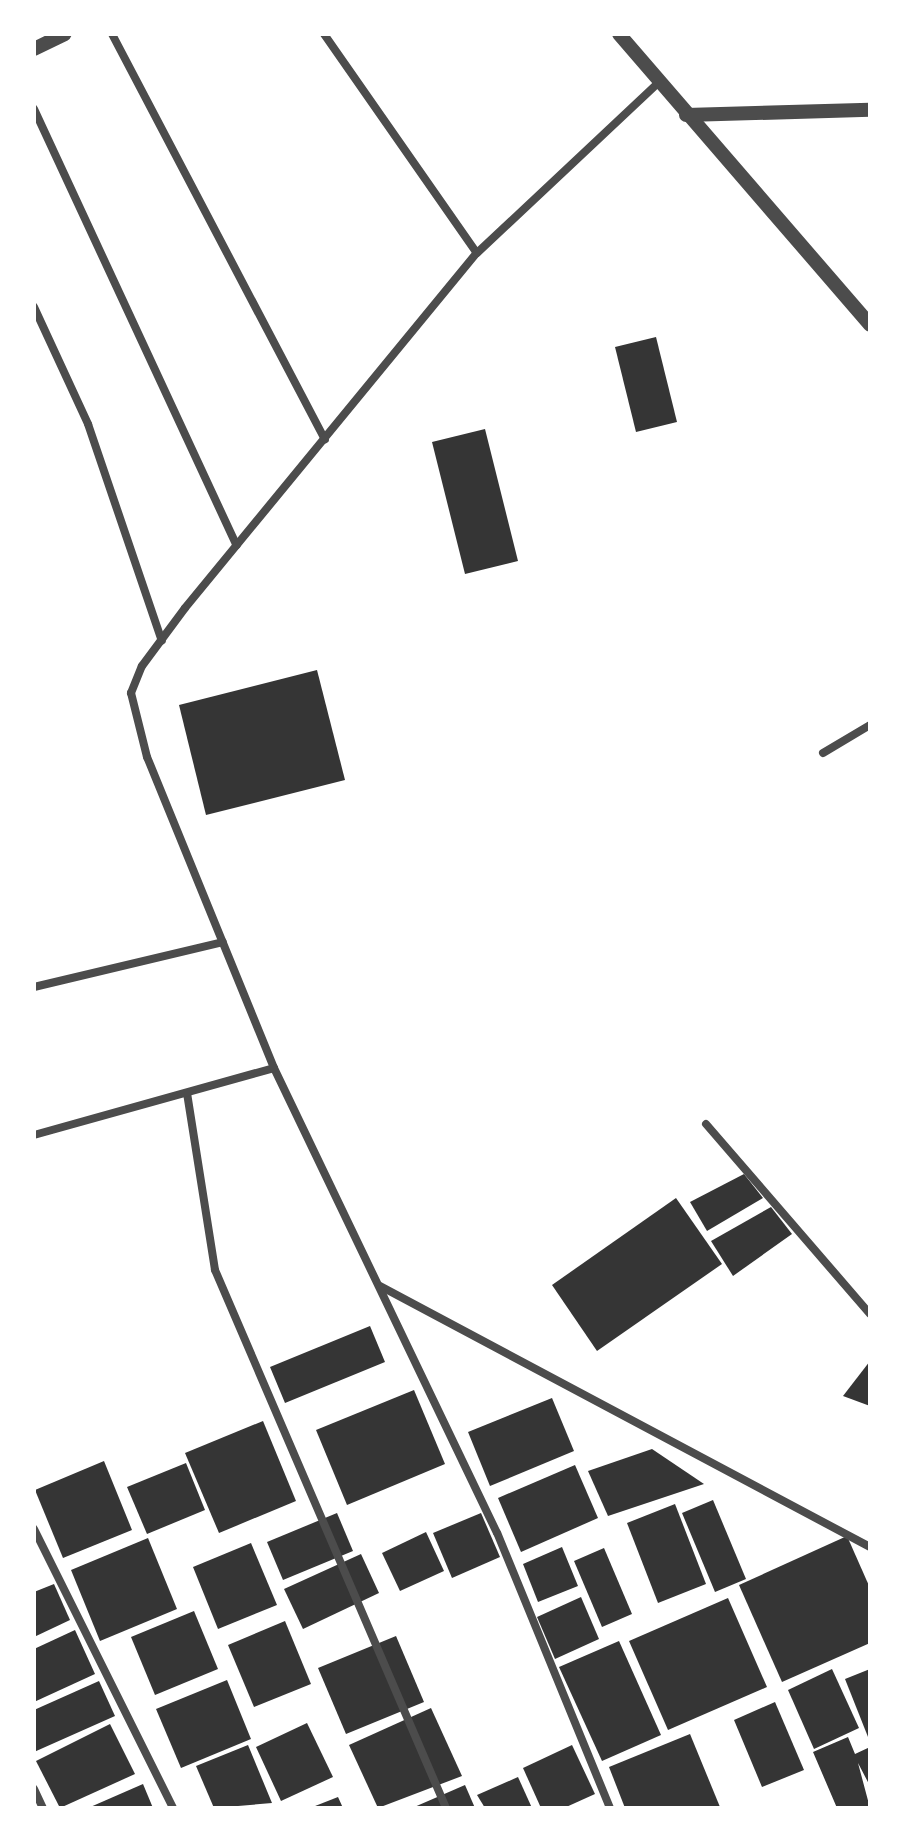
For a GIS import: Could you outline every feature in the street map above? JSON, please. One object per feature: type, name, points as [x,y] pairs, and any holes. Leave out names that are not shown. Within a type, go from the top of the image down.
[{"type":"street","points":[[34,49],[65,34]]},
{"type":"street","points":[[112,34],[325,440]]},
{"type":"street","points":[[324,34],[477,253]]},
{"type":"street","points":[[619,34],[870,325]]},
{"type":"street","points":[[610,1808],[497,1533],[274,1068],[133,712],[134,681],[162,641],[236,545],[477,253],[659,82]]},
{"type":"street","points":[[34,109],[236,545]]},
{"type":"street","points":[[686,115],[870,110]]},
{"type":"street","points":[[34,307],[88,424],[162,641]]},
{"type":"street","points":[[823,753],[870,725]]},
{"type":"street","points":[[34,987],[223,942]]},
{"type":"street","points":[[34,1135],[274,1068]]},
{"type":"street","points":[[187,1093],[215,1270],[446,1808]]},
{"type":"street","points":[[706,1124],[870,1314]]},
{"type":"street","points":[[378,1286],[870,1547]]},
{"type":"street","points":[[34,1529],[173,1808]]},
{"type":"street","points":[[34,1789],[43,1808]]},
{"type":"building","points":[[656,337],[677,422],[636,432],[615,347]]},
{"type":"building","points":[[485,429],[518,561],[465,574],[432,442]]},
{"type":"building","points":[[317,670],[345,780],[206,815],[179,705]]},
{"type":"building","points":[[744,1174],[763,1198],[707,1231],[690,1202]]},
{"type":"building","points":[[676,1198],[722,1264],[597,1351],[552,1285]]},
{"type":"building","points":[[771,1207],[792,1234],[733,1276],[711,1241]]},
{"type":"building","points":[[370,1326],[385,1362],[285,1403],[270,1367]]},
{"type":"building","points":[[870,1361],[870,1406],[843,1396]]},
{"type":"building","points":[[414,1390],[445,1464],[347,1505],[316,1430]]},
{"type":"building","points":[[552,1398],[574,1451],[490,1486],[468,1432]]},
{"type":"building","points":[[263,1421],[296,1501],[219,1533],[185,1453]]},
{"type":"building","points":[[652,1449],[704,1484],[608,1516],[588,1471]]},
{"type":"building","points":[[104,1461],[132,1530],[63,1558],[35,1490]]},
{"type":"building","points":[[186,1463],[205,1510],[147,1534],[127,1487]]},
{"type":"building","points":[[575,1465],[598,1518],[521,1552],[498,1498]]},
{"type":"building","points":[[713,1500],[746,1579],[715,1592],[682,1513]]},
{"type":"building","points":[[675,1504],[706,1584],[658,1603],[627,1523]]},
{"type":"building","points":[[337,1513],[353,1551],[283,1580],[267,1542]]},
{"type":"building","points":[[481,1513],[500,1557],[452,1578],[433,1533]]},
{"type":"building","points":[[426,1532],[444,1571],[400,1591],[382,1553]]},
{"type":"building","points":[[847,1536],[870,1588],[870,1643],[782,1682],[739,1585]]},
{"type":"building","points":[[148,1538],[177,1609],[100,1641],[71,1570]]},
{"type":"building","points":[[251,1543],[277,1605],[218,1629],[193,1567]]},
{"type":"building","points":[[562,1547],[578,1586],[538,1602],[523,1564]]},
{"type":"building","points":[[604,1548],[632,1614],[602,1627],[574,1561]]},
{"type":"building","points":[[361,1554],[379,1593],[303,1629],[284,1589]]},
{"type":"building","points":[[54,1584],[70,1620],[34,1637],[34,1592]]},
{"type":"building","points":[[581,1597],[599,1639],[555,1659],[537,1617]]},
{"type":"building","points":[[728,1598],[767,1687],[668,1730],[629,1641]]},
{"type":"building","points":[[194,1611],[218,1669],[155,1695],[131,1637]]},
{"type":"building","points":[[285,1621],[311,1684],[254,1707],[228,1645]]},
{"type":"building","points":[[75,1630],[95,1674],[34,1702],[34,1649]]},
{"type":"building","points":[[396,1636],[424,1702],[346,1734],[318,1668]]},
{"type":"building","points":[[619,1641],[661,1735],[602,1761],[559,1667]]},
{"type":"building","points":[[832,1669],[859,1728],[814,1749],[788,1690]]},
{"type":"building","points":[[870,1669],[870,1742],[845,1679]]},
{"type":"building","points":[[227,1680],[251,1739],[181,1768],[156,1709]]},
{"type":"building","points":[[99,1681],[115,1716],[34,1752],[34,1710]]},
{"type":"building","points":[[775,1702],[804,1770],[762,1787],[734,1720]]},
{"type":"building","points":[[431,1708],[462,1776],[378,1808],[349,1745]]},
{"type":"building","points":[[307,1723],[333,1777],[281,1801],[256,1747]]},
{"type":"building","points":[[110,1724],[135,1774],[60,1808],[36,1761]]},
{"type":"building","points":[[690,1734],[720,1807],[625,1808],[609,1767]]},
{"type":"building","points":[[848,1737],[855,1754],[870,1747],[870,1786],[858,1763],[870,1808],[837,1808],[813,1752]]},
{"type":"building","points":[[248,1745],[272,1803],[214,1808],[196,1766]]},
{"type":"building","points":[[572,1745],[595,1794],[564,1808],[541,1808],[523,1768]]},
{"type":"building","points":[[518,1777],[532,1808],[485,1808],[477,1795]]},
{"type":"building","points":[[143,1784],[153,1808],[88,1808]]},
{"type":"building","points":[[465,1785],[475,1808],[412,1808]]},
{"type":"building","points":[[338,1797],[343,1808],[310,1808]]}]
